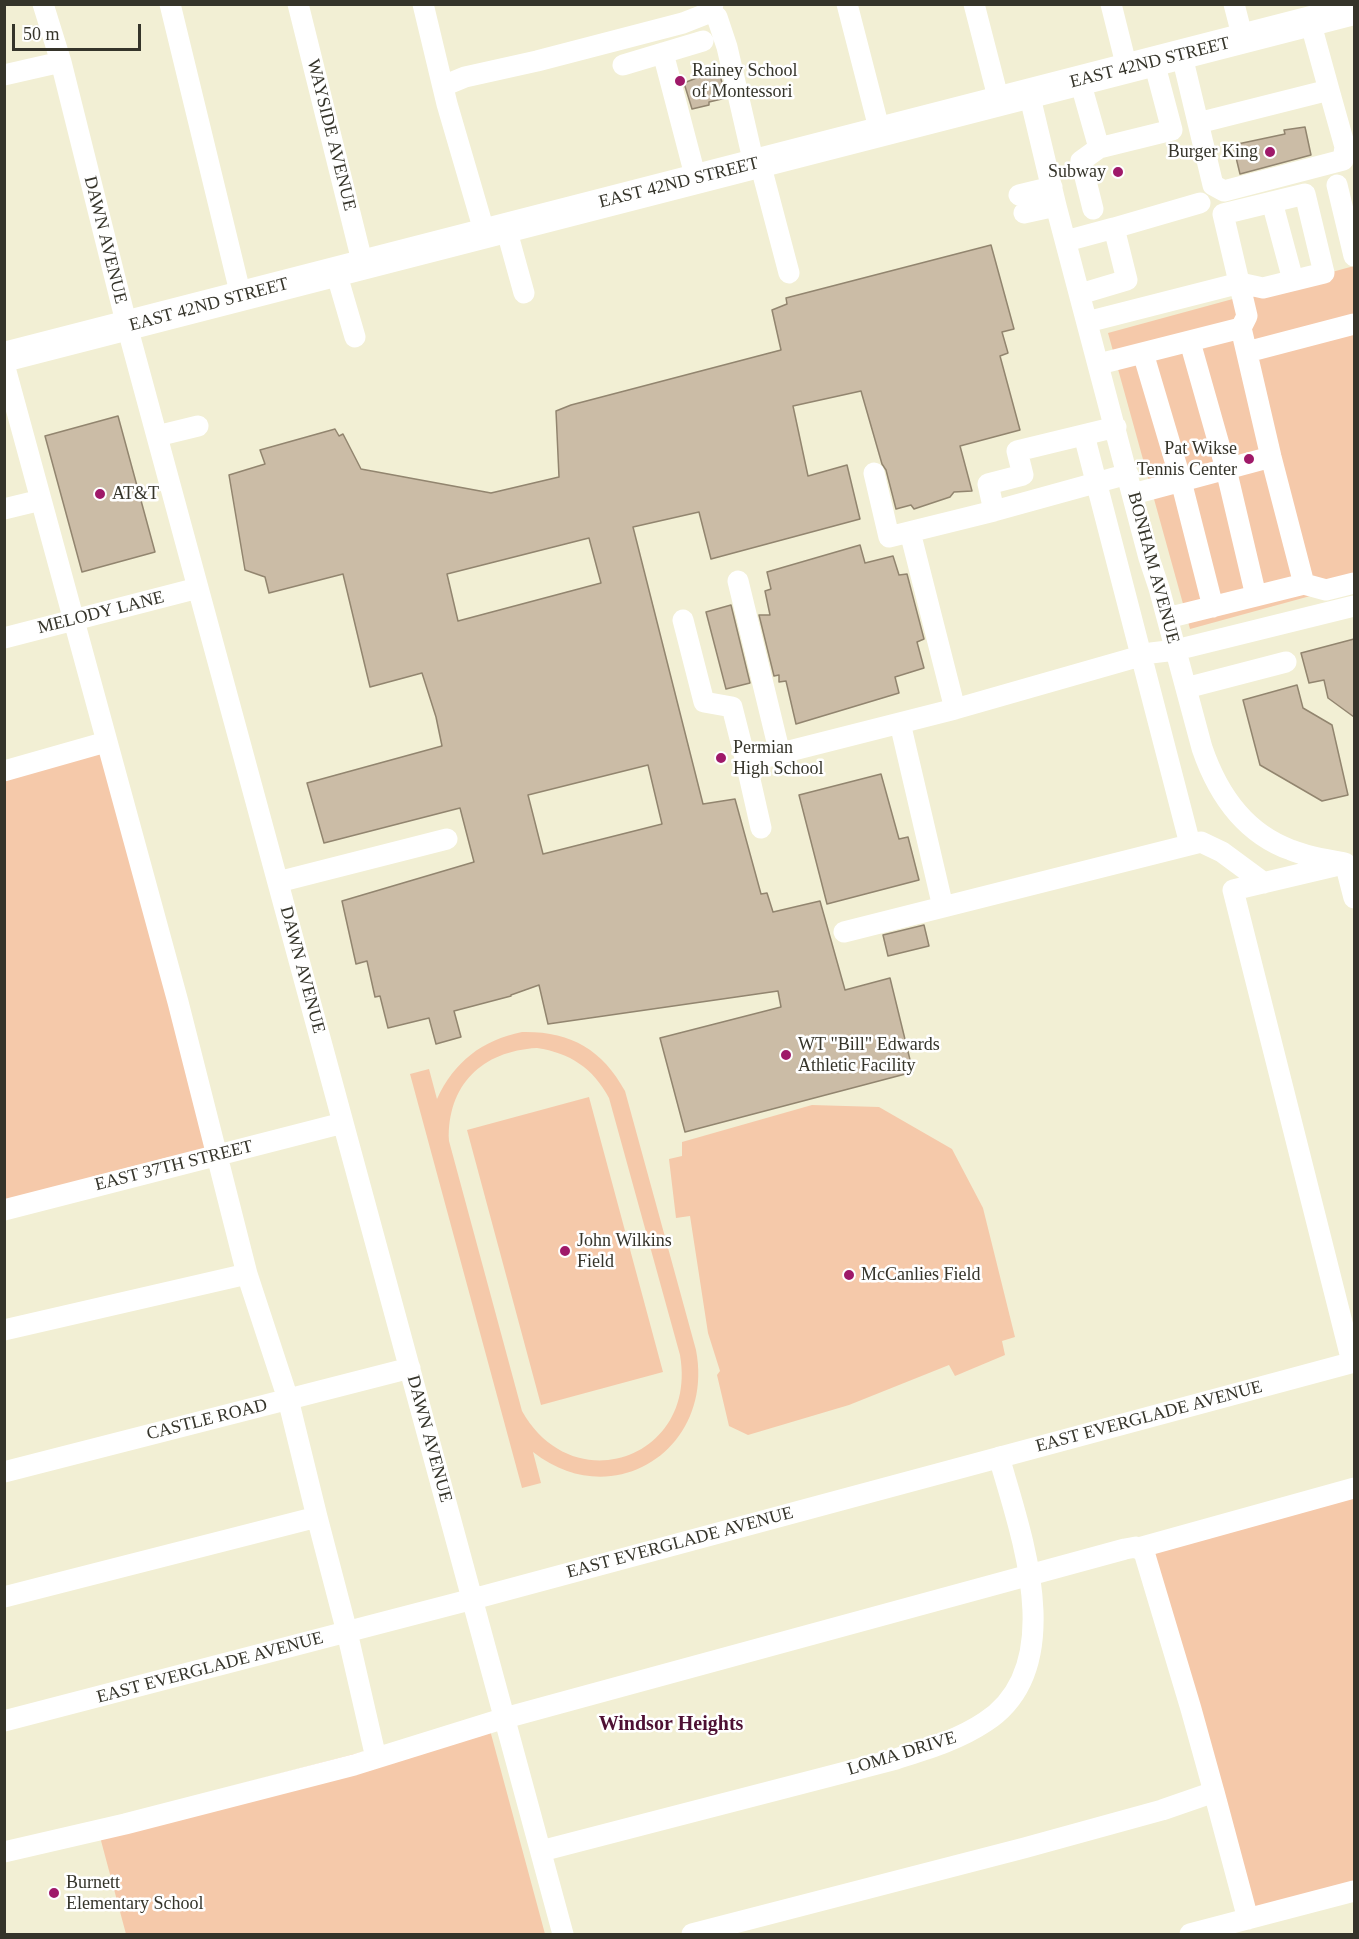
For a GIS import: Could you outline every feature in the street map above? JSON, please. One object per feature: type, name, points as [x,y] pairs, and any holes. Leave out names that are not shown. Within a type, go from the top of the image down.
[{"type":"highway","name":"EAST 42ND STREET","points":[[4,357],[1354,10]]},
{"type":"street","name":"DAWN AVENUE","points":[[43,4],[61,62],[126,326],[563,1935]]},
{"type":"street","points":[[170,4],[241,296]]},
{"type":"street","name":"WAYSIDE AVENUE","points":[[298,4],[350,268],[355,337]]},
{"type":"street","points":[[423,4],[443,86],[495,231],[524,293]]},
{"type":"street","points":[[847,4],[880,132]]},
{"type":"street","points":[[974,4],[999,101]]},
{"type":"street","points":[[1111,4],[1198,123],[1213,185],[1224,191],[1343,160],[1345,147],[1310,21]]},
{"type":"street","points":[[1234,4],[1243,39]]},
{"type":"street","points":[[443,86],[465,76],[537,61],[682,23],[712,8],[727,47],[757,164],[789,273]]},
{"type":"street","points":[[623,65],[703,41]]},
{"type":"street","points":[[663,53],[696,179]]},
{"type":"street","points":[[4,75],[61,62]]},
{"type":"street","points":[[1093,209],[1081,161],[1099,148],[1172,130],[1154,62]]},
{"type":"street","points":[[1080,81],[1099,148]]},
{"type":"street","points":[[1198,123],[1329,90]]},
{"type":"street","name":"BONHAM AVENUE","points":[[1029,93],[1149,558],[1202,748],[1221,793],[1234,810],[1270,840],[1289,850],[1350,862]]},
{"type":"street","points":[[1337,185],[1354,256]]},
{"type":"street","points":[[1087,322],[1240,283],[1263,288],[1324,273],[1305,194],[1223,214],[1240,283],[1247,316],[1241,328],[1304,584]]},
{"type":"street","points":[[1021,204],[1054,196]]},
{"type":"street","points":[[1272,202],[1293,280]]},
{"type":"street","points":[[1066,241],[1200,203]]},
{"type":"street","points":[[1080,294],[1127,280],[1114,228]]},
{"type":"street","points":[[1247,352],[1354,324]]},
{"type":"street","points":[[1099,364],[1241,328]]},
{"type":"street","points":[[1190,342],[1226,469],[1256,596]]},
{"type":"street","points":[[1143,353],[1181,481],[1213,607]]},
{"type":"street","points":[[4,364],[218,1155],[248,1274],[288,1399],[347,1632],[376,1758]]},
{"type":"street","points":[[157,436],[198,426]]},
{"type":"street","points":[[994,511],[988,484],[1023,475],[1017,451],[1116,427]]},
{"type":"street","points":[[1084,435],[1190,844]]},
{"type":"street","points":[[1133,494],[1271,457]]},
{"type":"street","points":[[874,473],[889,537],[1128,474]]},
{"type":"street","points":[[4,509],[41,500]]},
{"type":"street","points":[[910,532],[955,709]]},
{"type":"street","points":[[1118,566],[1149,558]]},
{"type":"street","points":[[738,581],[780,754]]},
{"type":"street","points":[[1167,618],[1304,584],[1326,590],[1354,583]]},
{"type":"street","name":"MELODY LANE","points":[[4,638],[198,588]]},
{"type":"street","points":[[746,762],[955,709],[1141,656],[1176,650],[1354,606]]},
{"type":"street","points":[[683,620],[704,702],[732,707],[761,828]]},
{"type":"street","points":[[1186,688],[1286,662]]},
{"type":"street","points":[[900,723],[943,907]]},
{"type":"street","points":[[4,771],[106,742]]},
{"type":"street","points":[[1167,756],[1202,748]]},
{"type":"street","points":[[278,882],[447,840]]},
{"type":"street","points":[[844,932],[1201,842],[1222,852],[1264,883]]},
{"type":"street","points":[[1353,1362],[1233,890],[1350,862],[1354,898]]},
{"type":"street","name":"EAST 37TH STREET","points":[[4,1210],[343,1123]]},
{"type":"street","points":[[4,1330],[248,1274]]},
{"type":"street","name":"EAST EVERGLADE AVENUE","points":[[4,1721],[473,1599],[1353,1362]]},
{"type":"street","name":"CASTLE ROAD","points":[[4,1472],[410,1368]]},
{"type":"street","name":"LOMA DRIVE","points":[[541,1851],[896,1759],[967,1734],[1001,1710],[1025,1672],[1034,1631],[1029,1575],[999,1457]]},
{"type":"street","points":[[4,1852],[124,1824],[376,1758],[505,1718],[1354,1488]]},
{"type":"street","points":[[4,1597],[317,1517]]},
{"type":"street","points":[[1138,1548],[1148,1559],[1248,1919]]},
{"type":"street","points":[[692,1935],[1162,1810],[1214,1792]]},
{"type":"street","points":[[1190,1935],[1354,1891]]},
{"type":"shaded area","name":"Pat Wikse Tennis Center","points":[[1354,266],[1354,584],[1190,629],[1108,333]]},
{"type":"shaded area","points":[[111,740],[225,1153],[5,1210],[5,768]]},
{"type":"shaded area","points":[[522,1032],[539,1033],[570,1039],[583,1045],[606,1064],[625,1091],[696,1350],[698,1385],[690,1417],[674,1442],[652,1462],[625,1474],[595,1477],[564,1470],[533,1452],[541,1483],[522,1488],[410,1074],[429,1069],[437,1099],[452,1074],[471,1055],[482,1047]],"holes":[[[537,1048],[570,1058],[588,1070],[603,1087],[609,1098],[680,1355],[680,1391],[670,1420],[651,1442],[627,1456],[599,1460],[571,1455],[544,1439],[522,1411],[449,1141],[454,1103],[461,1088],[484,1064],[517,1051]]]},
{"type":"shaded area","name":"John Wilkins Field","points":[[589,1097],[663,1372],[541,1405],[467,1130]]},
{"type":"shaded area","name":"McCanlies Field","points":[[812,1105],[879,1107],[952,1149],[983,1208],[1015,1337],[1002,1341],[1005,1355],[955,1376],[949,1365],[849,1405],[748,1435],[729,1426],[717,1375],[720,1371],[708,1333],[690,1216],[676,1218],[669,1159],[682,1156],[682,1142]]},
{"type":"shaded area","points":[[1354,1486],[1354,1892],[1252,1920],[1150,1541]]},
{"type":"shaded area","points":[[487,1719],[545,1934],[126,1934],[96,1822]]},
{"type":"building","points":[[716,70],[718,76],[720,75],[726,98],[692,109],[684,83]]},
{"type":"building","points":[[1305,127],[1311,155],[1240,174],[1233,145],[1285,134],[1284,130]]},
{"type":"building","name":"Permian High School","points":[[991,245],[1014,329],[1002,332],[1008,353],[1000,356],[1020,430],[960,446],[972,491],[954,492],[950,497],[914,509],[911,505],[896,509],[861,391],[793,406],[808,476],[847,465],[860,519],[711,559],[699,512],[633,527],[703,804],[735,799],[761,894],[767,893],[773,912],[820,901],[845,990],[890,978],[913,1072],[685,1132],[660,1038],[781,1007],[778,991],[548,1024],[539,985],[511,996],[454,1011],[461,1037],[436,1044],[429,1018],[388,1028],[380,996],[375,997],[367,961],[356,964],[342,901],[474,862],[460,808],[324,843],[307,783],[442,746],[436,717],[422,673],[370,687],[343,574],[269,593],[265,577],[245,570],[229,475],[265,464],[260,450],[335,429],[339,436],[343,434],[361,469],[491,493],[559,477],[556,411],[571,405],[781,350],[772,310],[787,304],[786,298]],"holes":[[[589,538],[601,583],[458,621],[447,574]],[[648,765],[662,824],[543,854],[528,795]]]},
{"type":"building","name":"AT&T","points":[[118,416],[155,552],[82,572],[45,436]]},
{"type":"building","points":[[860,545],[865,563],[893,556],[899,575],[907,574],[924,639],[917,642],[924,668],[895,677],[899,693],[796,724],[786,681],[779,682],[779,675],[774,676],[759,615],[770,615],[765,591],[771,589],[767,572]]},
{"type":"building","points":[[731,605],[750,683],[726,689],[706,612]]},
{"type":"building","points":[[1354,639],[1354,717],[1328,698],[1324,680],[1309,683],[1301,653]]},
{"type":"building","points":[[1297,685],[1303,708],[1332,725],[1348,795],[1322,801],[1260,765],[1243,700]]},
{"type":"building","points":[[881,774],[899,839],[908,837],[919,880],[827,904],[799,795]]},
{"type":"building","points":[[924,925],[929,946],[888,956],[883,935]]},
{"type":"place","name":"Rainey School of Montessori","points":[[680,81]]},
{"type":"place","name":"Burger King","points":[[1270,152]]},
{"type":"place","name":"Subway","points":[[1118,172]]},
{"type":"place","name":"Pat Wikse Tennis Center","points":[[1249,459]]},
{"type":"place","name":"AT&T","points":[[100,494]]},
{"type":"place","name":"Permian High School","points":[[721,758]]},
{"type":"place","name":"WT \"Bill\" Edwards Athletic Facility","points":[[786,1055]]},
{"type":"place","name":"John Wilkins Field","points":[[565,1251]]},
{"type":"place","name":"McCanlies Field","points":[[849,1275]]},
{"type":"place","name":"Burnett Elementary School","points":[[54,1893]]},
{"type":"district","name":"Windsor Heights","points":[[671,1725]]}]
